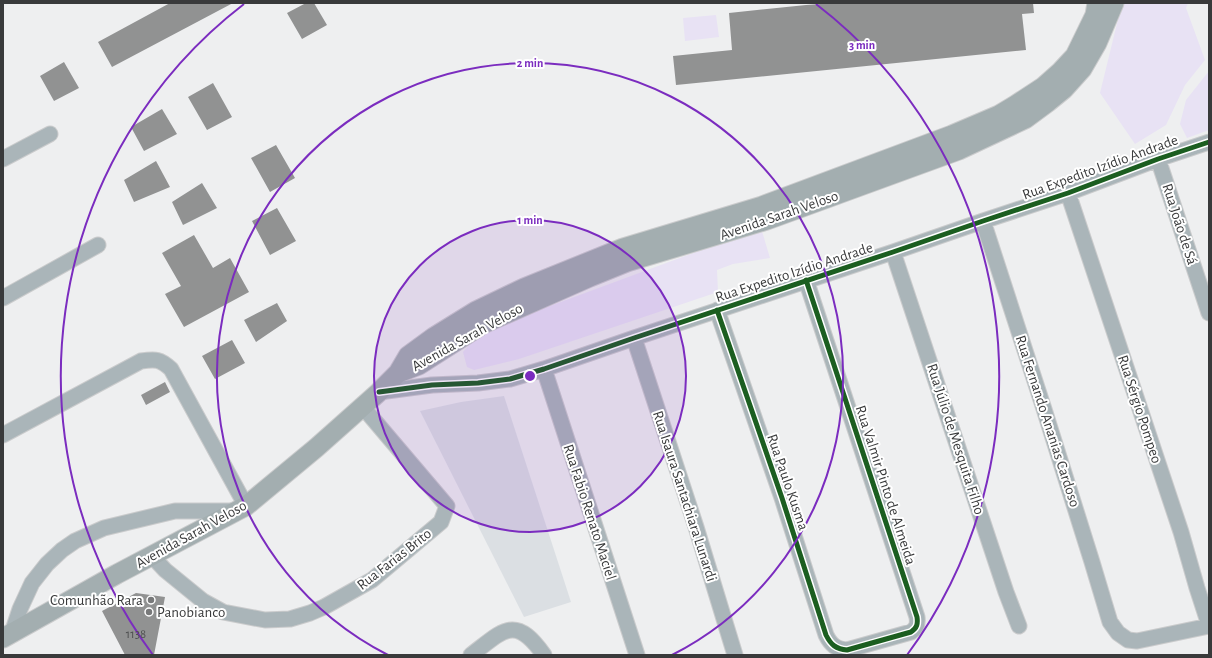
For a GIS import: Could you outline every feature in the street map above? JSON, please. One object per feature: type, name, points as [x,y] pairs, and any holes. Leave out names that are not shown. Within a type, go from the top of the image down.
[{"type":"main road","name":"Avenida Sarah Veloso","points":[[8,636],[117,574],[242,508],[316,448],[379,392],[398,374],[408,356],[434,337],[476,311],[524,288],[622,248],[762,206],[952,135],[999,115],[1043,87],[1061,71],[1074,56],[1090,27],[1098,3]]},
{"type":"main road","name":"Avenida Sarah Veloso","points":[[398,374],[419,365],[484,324],[590,277],[634,260],[767,220],[959,150],[1025,119],[1064,89],[1082,69],[1097,43],[1114,3]]},
{"type":"street","points":[[3,159],[50,134]]},
{"type":"street","name":"Rua Expedito Izídio Andrade","points":[[379,392],[432,385],[478,384],[510,379],[544,369],[893,252],[983,220],[1068,193],[1158,159],[1209,142]]},
{"type":"street","name":"Rua João de Sá","points":[[1158,159],[1209,313]]},
{"type":"street","name":"Rua Sérgio Pompeo","points":[[1068,193],[1181,532],[1209,625],[1137,641],[1128,640],[1118,633],[1110,622]]},
{"type":"street","name":"Rua Fernando Ananias Cardoso","points":[[983,220],[1044,409],[1110,622]]},
{"type":"street","points":[[3,298],[98,245]]},
{"type":"street","name":"Rua Júlio de Mesquita Filho","points":[[893,252],[1006,592],[1019,626]]},
{"type":"street","name":"Rua Valmir Pinto de Almeida","points":[[806,280],[918,622],[915,629],[910,632],[847,650]]},
{"type":"street","name":"Rua Paulo Kusma","points":[[717,310],[782,498],[826,635],[830,643],[835,647],[840,650],[847,650]]},
{"type":"street","name":"Rua Isaura Santachiara Lunardi","points":[[634,338],[696,527],[735,655]]},
{"type":"street","points":[[3,435],[142,361],[163,361],[171,369],[242,508],[175,511],[104,528],[75,541],[62,550],[47,564],[32,583],[8,636]]},
{"type":"street","name":"Rua Fabio Renato Maciel","points":[[544,369],[637,655]]},
{"type":"street","name":"Rua Farias Brito","points":[[152,556],[165,570],[203,601],[222,612],[265,620],[290,619],[310,613],[372,580],[441,522],[447,506],[362,406]]},
{"type":"street","points":[[471,655],[500,633],[510,629],[520,631],[534,640],[544,655]]},
{"type":"shaded area","points":[[1122,3],[1188,3],[1186,8],[1205,60],[1185,85],[1166,125],[1135,144],[1100,93]]},
{"type":"shaded area","points":[[716,15],[719,37],[685,41],[683,18]]},
{"type":"shaded area","points":[[1209,71],[1209,130],[1187,138],[1180,124],[1186,100]]},
{"type":"shaded area","points":[[761,228],[770,258],[733,264],[717,270],[718,292],[519,359],[474,370],[467,367],[463,352],[482,331]]},
{"type":"shaded area","points":[[504,396],[571,602],[524,617],[420,411],[461,402]]},
{"type":"building","points":[[170,3],[233,3],[112,67],[98,42]]},
{"type":"building","points":[[306,3],[314,3],[327,25],[302,39],[287,13]]},
{"type":"building","points":[[834,3],[1033,3],[1034,13],[1022,14],[1026,50],[676,85],[673,56],[732,50],[729,13]]},
{"type":"building","points":[[64,62],[79,88],[54,101],[40,76]]},
{"type":"building","points":[[213,83],[232,117],[207,130],[188,97]]},
{"type":"building","points":[[162,109],[177,134],[144,151],[131,127]]},
{"type":"building","points":[[276,145],[295,178],[270,192],[251,158]]},
{"type":"building","points":[[156,161],[170,187],[134,202],[124,180]]},
{"type":"building","points":[[202,183],[217,208],[183,225],[172,202]]},
{"type":"building","points":[[277,208],[296,241],[270,255],[252,221]]},
{"type":"building","points":[[194,235],[213,268],[230,258],[249,292],[184,327],[165,294],[181,286],[162,253]]},
{"type":"building","points":[[277,303],[287,321],[256,342],[244,320]]},
{"type":"building","points":[[232,340],[245,363],[215,379],[202,356]]},
{"type":"building","points":[[165,382],[170,392],[146,405],[141,395]]},
{"type":"building","points":[[136,593],[165,597],[154,655],[125,655],[102,611]]},
{"type":"cycle path","points":[[379,392],[432,385],[478,383],[510,379],[544,369],[1068,193],[1158,159],[1209,142]]},
{"type":"cycle path","points":[[717,310],[782,498],[826,635],[832,644],[840,649],[847,650],[911,632],[917,626],[917,617],[806,280]]},
{"type":"place","name":"Comunhão Rara","points":[[151,600]]},
{"type":"place","name":"Panobianco","points":[[149,612]]}]
